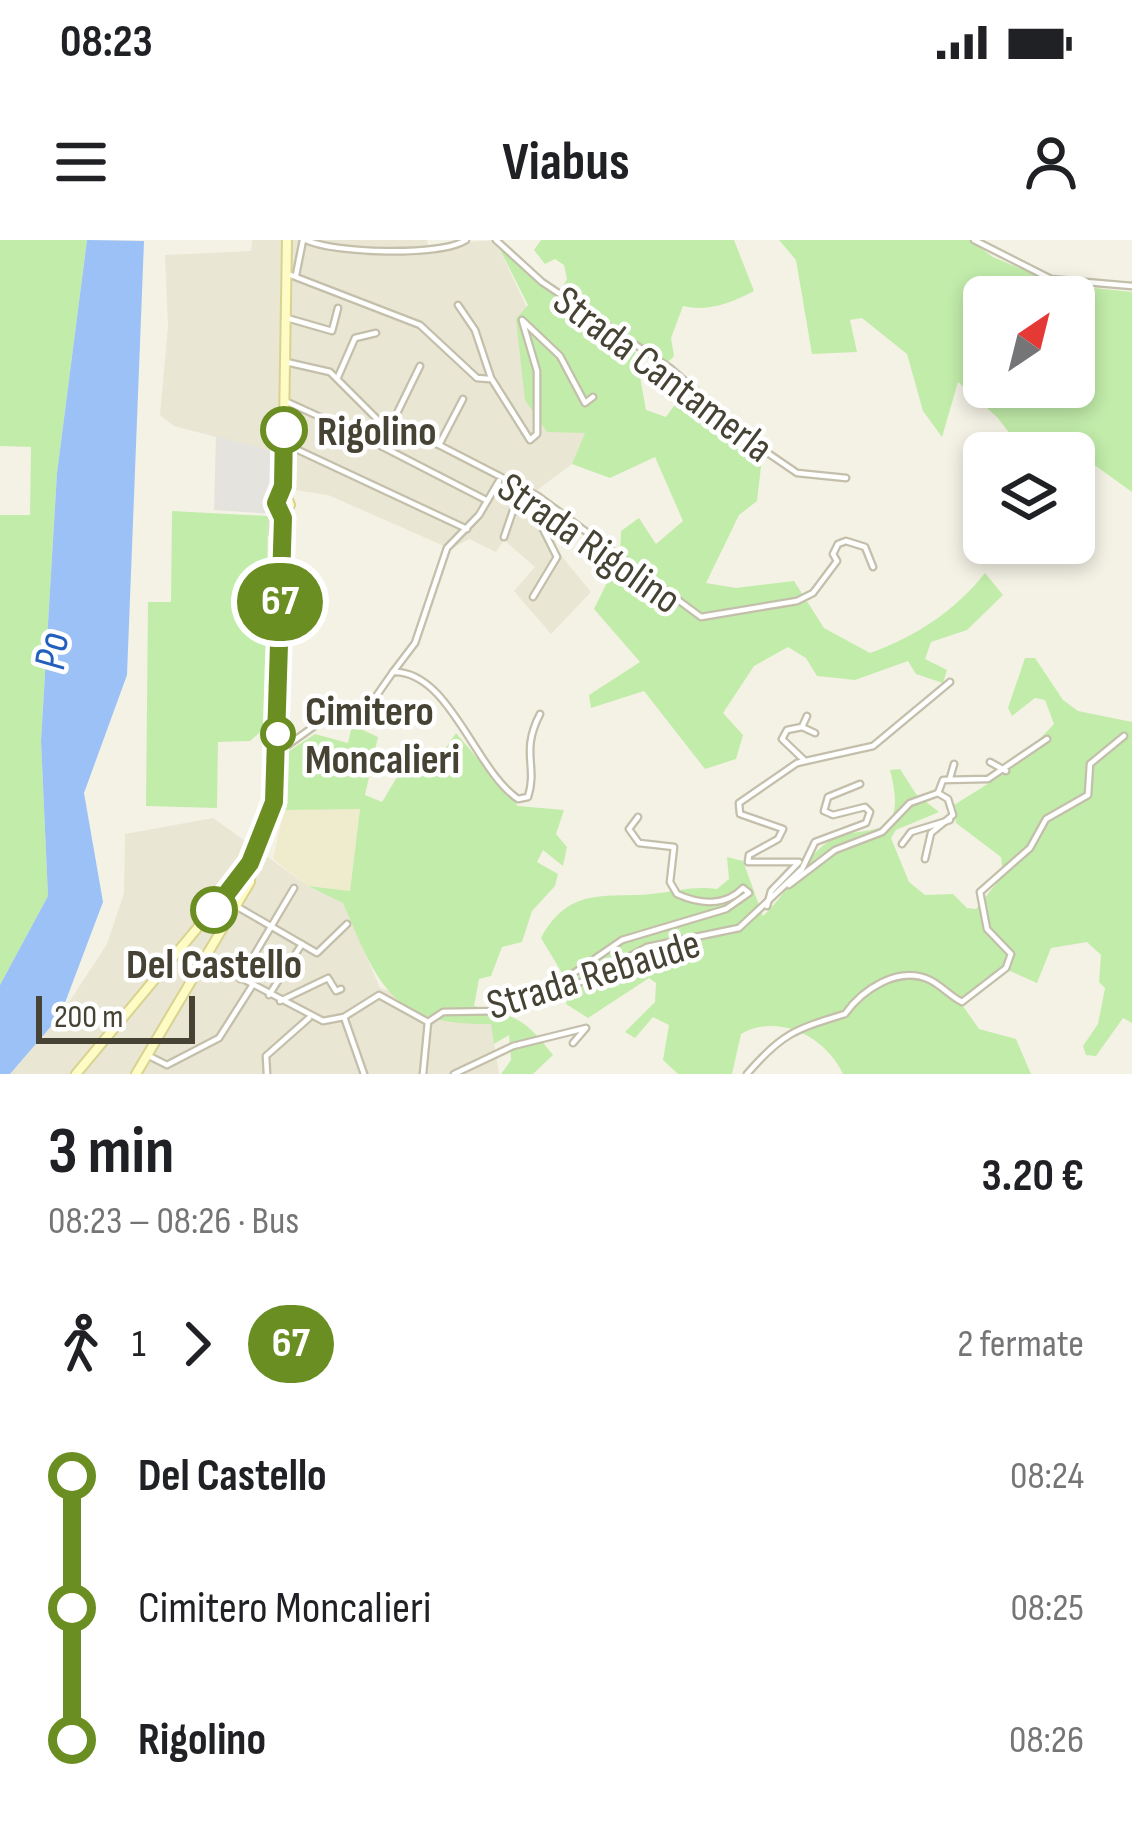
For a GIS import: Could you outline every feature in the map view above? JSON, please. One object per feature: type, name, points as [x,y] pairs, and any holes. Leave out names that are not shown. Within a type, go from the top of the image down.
[{"type":"main road","points":[[76,1074],[251,861],[274,802],[283,518],[290,505],[283,486],[292,274],[287,240]]},
{"type":"main road","points":[[136,1074],[250,881],[251,861]]},
{"type":"street","points":[[466,240],[425,250],[336,251],[304,240],[292,274],[322,291],[420,325],[477,378],[491,378]]},
{"type":"street","name":"Strada Cantamerla","points":[[496,240],[542,283],[662,362],[793,470],[846,478]]},
{"type":"street","points":[[974,240],[1051,279],[1132,286]]},
{"type":"street","points":[[458,305],[475,330],[491,378],[526,435],[535,440],[537,371],[532,343],[521,326],[527,320],[560,356],[585,403],[593,397]]},
{"type":"street","points":[[287,318],[332,331],[338,308]]},
{"type":"street","points":[[338,377],[355,338],[376,333]]},
{"type":"street","name":"Strada Rigolino","points":[[286,362],[338,377],[391,429],[439,445],[551,506],[700,617],[718,618],[812,593],[837,561],[833,554],[838,544],[846,541],[866,548],[873,567]]},
{"type":"street","points":[[420,366],[381,446],[486,500]]},
{"type":"street","points":[[284,400],[340,426]]},
{"type":"street","points":[[439,445],[463,400]]},
{"type":"street","points":[[284,443],[467,529]]},
{"type":"street","points":[[278,752],[330,715],[363,715],[415,643],[447,548],[467,529],[501,479]]},
{"type":"street","points":[[510,483],[557,557],[533,597]]},
{"type":"street","points":[[504,537],[519,494]]},
{"type":"street","points":[[273,503],[273,534]]},
{"type":"street","points":[[393,672],[415,676],[436,691],[490,772],[518,800],[528,797],[532,788],[526,748],[540,714]]},
{"type":"street","points":[[767,906],[771,891],[799,862],[748,862],[748,856],[778,839],[783,829],[736,808],[804,760],[873,746],[950,682]]},
{"type":"street","points":[[802,728],[807,716]]},
{"type":"street","points":[[804,760],[782,739],[787,730],[815,733]]},
{"type":"street","points":[[747,1074],[781,1037],[820,1017],[845,1014],[863,991],[878,983],[921,977],[962,1002],[1011,961],[985,923],[979,901],[984,884],[1030,848],[1046,819],[1088,795],[1090,764],[1124,736]]},
{"type":"street","points":[[950,778],[978,783],[1006,771],[1047,739]]},
{"type":"street","points":[[991,762],[1006,771]]},
{"type":"street","points":[[784,888],[835,850],[882,832],[910,803],[938,790],[950,778],[954,764]]},
{"type":"street","points":[[784,888],[802,869],[815,842],[866,824],[870,812],[865,807],[833,815],[824,811],[827,797],[860,784]]},
{"type":"street","points":[[923,787],[938,790],[952,806],[950,820]]},
{"type":"street","points":[[550,989],[622,940],[726,910],[748,895],[744,888],[731,898],[712,902],[676,894],[670,877],[674,848],[639,843],[629,829],[638,817]]},
{"type":"street","points":[[902,844],[911,832],[950,820]]},
{"type":"street","points":[[926,859],[934,829],[950,820]]},
{"type":"street","points":[[240,979],[294,888]]},
{"type":"street","name":"Strada Rebaude","points":[[309,1018],[344,1017],[379,994],[428,1022],[443,1012],[503,1011],[550,989],[586,980],[647,947],[739,928],[784,888]]},
{"type":"street","points":[[236,906],[317,953],[347,923]]},
{"type":"street","points":[[269,995],[302,944]]},
{"type":"street","points":[[205,959],[309,1018],[266,1056],[267,1074]]},
{"type":"street","points":[[280,1001],[328,978],[336,991],[341,988]]},
{"type":"street","points":[[147,1055],[167,1065],[220,1038],[252,986]]},
{"type":"street","points":[[344,1017],[364,1074]]},
{"type":"street","points":[[423,1074],[428,1022]]},
{"type":"street","points":[[454,1074],[562,1030],[586,1028],[573,1043]]},
{"type":"street","points":[[473,1074],[481,1061]]},
{"type":"shaded area","points":[[252,240],[427,240],[428,245],[495,240],[586,433],[572,464],[528,497],[559,553],[591,592],[551,634],[514,591],[535,567],[504,540],[496,552],[469,539],[451,549],[328,495],[275,487],[278,453],[174,426],[160,415],[168,326],[165,255],[251,251]]},
{"type":"shaded area","points":[[216,436],[278,453],[273,514],[214,510]]},
{"type":"shaded area","points":[[360,808],[350,891],[308,886],[273,859],[284,810]]},
{"type":"shaded area","points":[[213,818],[311,888],[343,902],[380,988],[491,1023],[499,1074],[10,1074],[60,1016],[107,944],[124,893],[125,834]]},
{"type":"green space","points":[[0,240],[87,240],[57,473],[41,741],[48,896],[0,985],[0,515],[30,515],[31,447],[0,446]]},
{"type":"green space","points":[[495,240],[560,292],[567,279],[564,265],[555,259],[545,264],[534,250],[541,240],[734,240],[754,291],[720,305],[683,306],[671,338],[674,356],[667,363],[634,344],[646,410],[666,417],[686,389],[726,418],[762,458],[757,501],[739,515],[706,583],[736,588],[794,581],[824,628],[870,653],[933,621],[985,573],[1003,595],[967,630],[931,642],[925,659],[947,670],[943,683],[916,674],[908,661],[855,680],[817,676],[806,658],[788,647],[754,666],[723,713],[743,735],[736,759],[705,769],[644,691],[591,708],[589,695],[640,662],[594,609],[620,556],[621,531],[639,518],[656,544],[683,521],[655,457],[610,478],[572,464],[585,433],[547,432],[525,400],[516,319],[528,305]]},
{"type":"green space","points":[[779,240],[970,240],[993,257],[1038,276],[963,276],[963,386],[958,382],[942,437],[923,411],[907,354],[862,318],[850,320],[857,352],[812,354],[796,260]]},
{"type":"green space","points":[[1095,288],[1132,292],[1132,492],[1095,465],[1095,432],[1009,432],[987,408],[1095,408]]},
{"type":"green space","points":[[172,511],[268,516],[265,728],[250,741],[218,742],[217,808],[146,806],[148,602],[171,602]]},
{"type":"green space","points":[[1025,658],[1035,658],[1063,700],[1078,711],[1132,722],[1132,1023],[1123,1018],[1096,1056],[1086,1055],[1083,1046],[1098,1024],[1105,988],[1099,982],[1101,955],[1087,942],[1051,948],[1037,983],[1003,968],[963,1006],[979,1029],[1016,1039],[1031,1074],[843,1074],[825,1048],[812,1039],[770,1026],[741,1034],[732,1074],[678,1074],[663,1060],[669,1025],[653,1017],[635,1038],[625,1032],[655,1002],[656,983],[649,978],[588,1018],[566,1004],[571,988],[541,938],[565,909],[592,898],[717,889],[729,879],[727,857],[743,861],[763,916],[825,844],[888,823],[895,796],[890,770],[900,769],[916,794],[939,812],[896,830],[891,838],[909,882],[925,895],[953,894],[967,908],[976,909],[1003,875],[1001,857],[956,823],[954,805],[1010,770],[1054,724],[1045,700],[1035,698],[1012,716],[1008,708]]},
{"type":"green space","points":[[352,725],[378,737],[365,795],[382,802],[408,759],[432,768],[456,733],[518,806],[564,810],[556,834],[567,847],[563,866],[543,850],[537,862],[558,874],[555,886],[532,911],[522,942],[502,947],[491,976],[479,979],[474,1006],[519,1021],[543,1043],[553,1055],[533,1074],[501,1074],[511,1060],[509,1035],[494,1044],[491,1024],[430,1017],[392,995],[367,956],[343,903],[308,886],[350,891],[360,809],[284,810],[286,753],[315,734],[348,743]]},
{"type":"water","name":"Po","points":[[87,240],[144,241],[127,675],[84,793],[103,902],[60,1016],[10,1074],[0,1074],[0,985],[48,896],[41,741],[57,473]]},
{"type":"bus line","name":"67","points":[[214,910],[256,853],[277,789],[283,518],[276,503],[283,486],[284,430]]},
{"type":"place","name":"Rigolino","points":[[284,430]]},
{"type":"place","name":"Cimitero Moncalieri","points":[[278,734]]},
{"type":"place","name":"Del Castello","points":[[214,910]]}]
